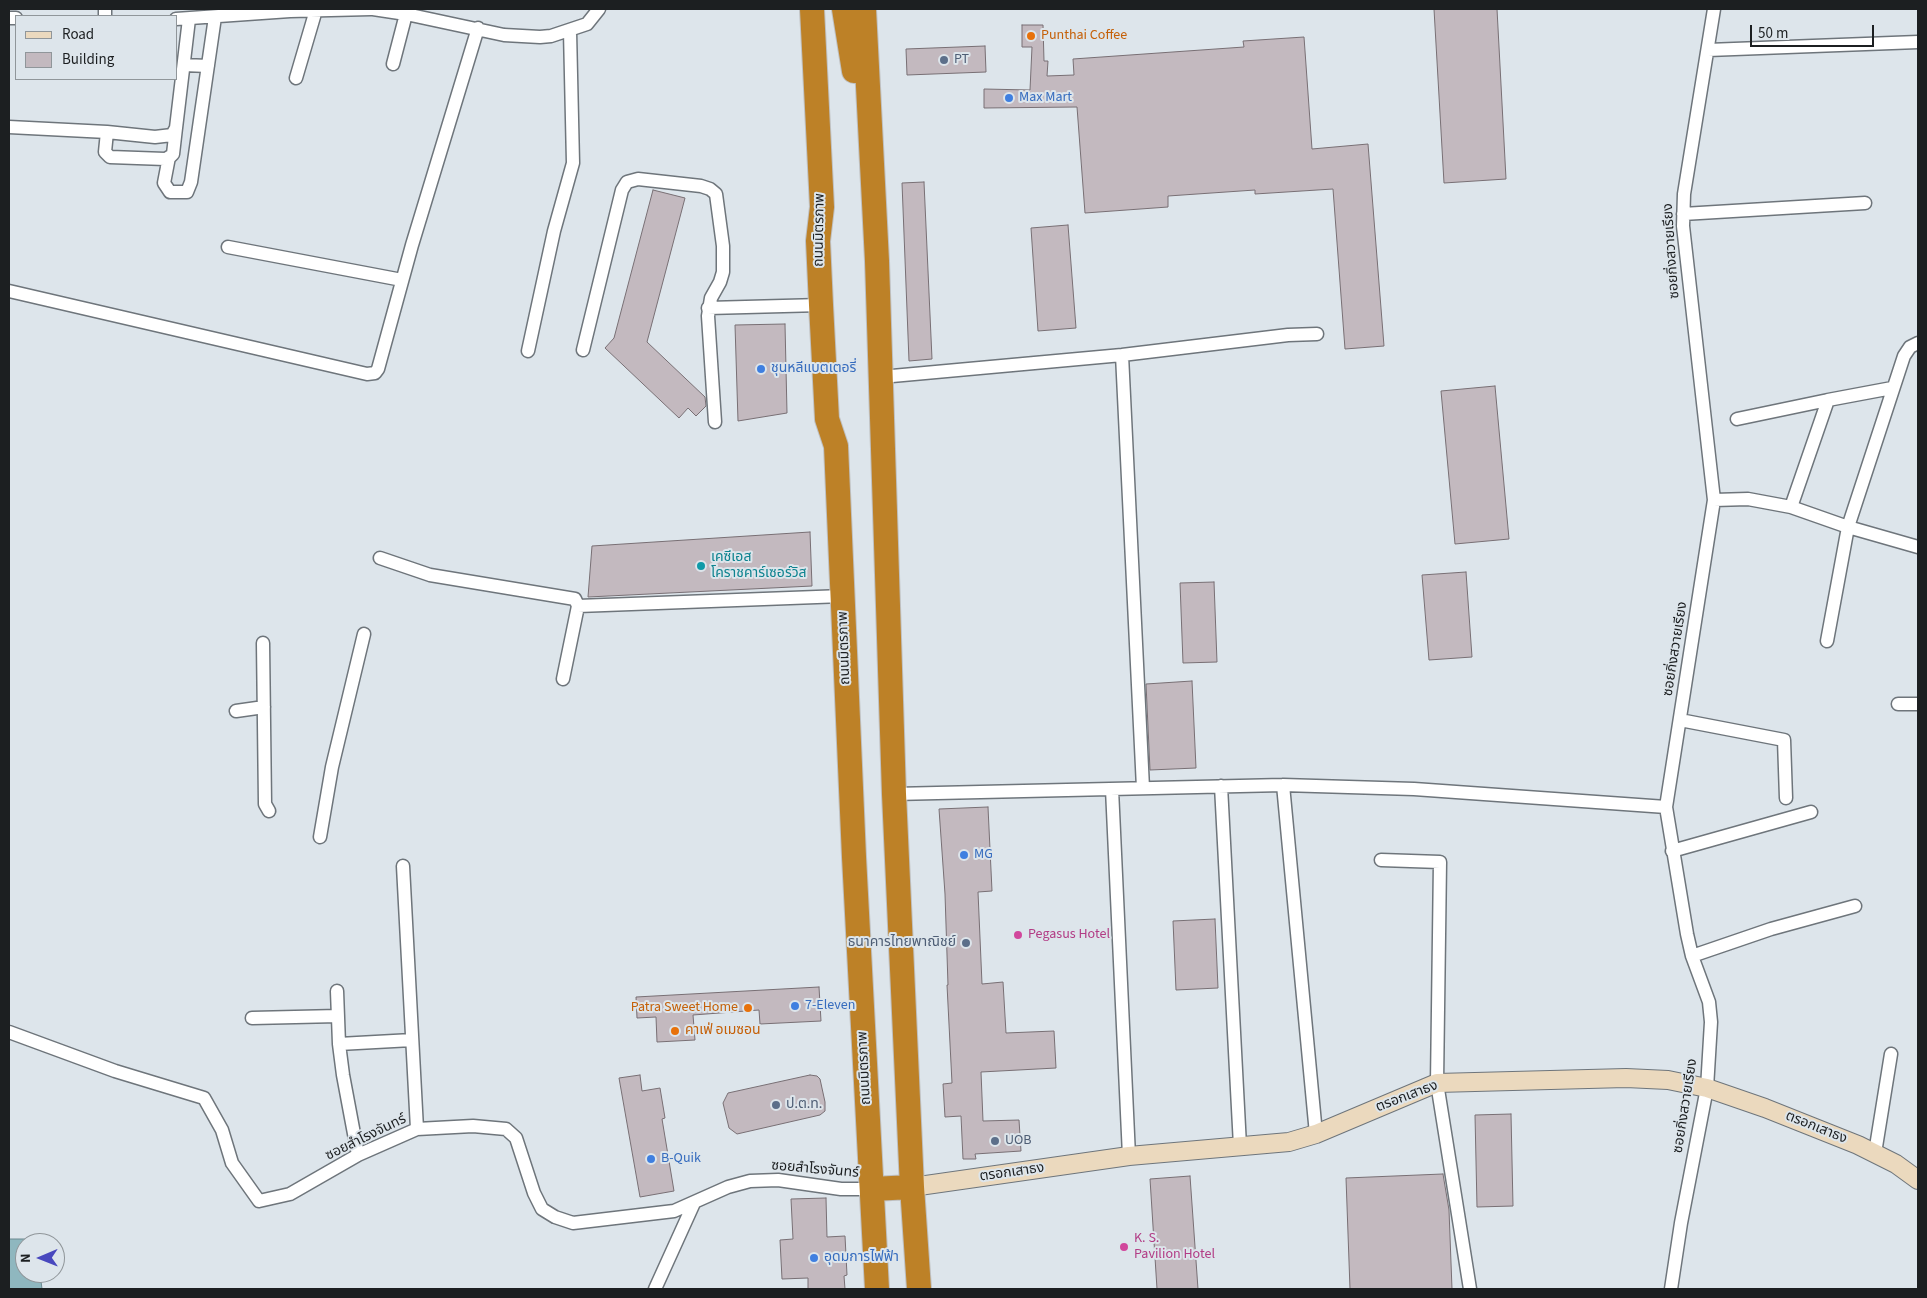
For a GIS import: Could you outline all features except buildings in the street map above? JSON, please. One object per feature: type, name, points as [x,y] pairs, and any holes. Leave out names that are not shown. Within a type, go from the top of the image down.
[{"type":"highway","name":"ถนนมิตรภาพ","points":[[812,9],[822,207],[818,240],[821,305],[827,419],[836,446],[854,856],[877,1289]]},
{"type":"highway","points":[[844,9],[874,208]]},
{"type":"highway","points":[[864,9],[881,377],[894,794],[912,1187],[919,1289]]},
{"type":"highway","points":[[872,1189],[912,1187]]},
{"type":"street","points":[[215,17],[191,182],[188,192],[170,192],[164,183],[169,157],[173,154],[190,16],[215,17],[316,10],[372,9],[478,28],[504,35],[540,37],[551,36],[587,24],[599,9]]},
{"type":"street","name":"ซอยกิ่งสวายเรียง","points":[[1671,1289],[1681,1223],[1707,1088],[1711,1022],[1709,1002],[1686,934],[1666,807],[1714,500],[1693,328],[1683,214],[1684,194],[1714,9]]},
{"type":"street","points":[[296,78],[316,10]]},
{"type":"street","points":[[392,64],[406,14]]},
{"type":"street","points":[[9,291],[371,375],[378,369],[402,280],[478,28]]},
{"type":"street","points":[[528,351],[554,231],[573,163],[570,30]]},
{"type":"street","points":[[1708,50],[1918,42]]},
{"type":"street","points":[[184,64],[208,66]]},
{"type":"street","points":[[9,127],[106,132],[155,137],[172,135],[176,128]]},
{"type":"street","points":[[106,132],[105,152],[110,156],[169,157]]},
{"type":"street","points":[[583,350],[622,190],[632,180],[701,186],[710,189],[716,194],[723,246],[723,272],[720,282],[710,298],[708,308],[715,422]]},
{"type":"street","points":[[1683,214],[1866,202]]},
{"type":"street","points":[[228,247],[402,280]]},
{"type":"street","points":[[708,308],[821,305]]},
{"type":"street","points":[[881,377],[1122,355],[1288,335],[1317,334]]},
{"type":"street","points":[[1827,641],[1848,527],[1904,356],[1910,348],[1918,344]]},
{"type":"street","points":[[1122,355],[1143,788]]},
{"type":"street","points":[[1737,419],[1892,388]]},
{"type":"street","points":[[1791,507],[1828,400]]},
{"type":"street","points":[[1714,500],[1748,499],[1791,507],[1848,527],[1918,547]]},
{"type":"street","points":[[380,558],[430,575],[575,599],[578,606],[563,679]]},
{"type":"street","points":[[578,606],[843,596]]},
{"type":"street","points":[[320,836],[332,767],[364,634]]},
{"type":"street","points":[[263,643],[265,804],[269,811]]},
{"type":"street","points":[[1898,704],[1918,704]]},
{"type":"street","points":[[236,711],[264,708]]},
{"type":"street","points":[[1680,720],[1784,740],[1786,798]]},
{"type":"street","points":[[894,794],[1283,785],[1414,789],[1666,807]]},
{"type":"street","points":[[1283,785],[1316,1134]]},
{"type":"street","points":[[1221,786],[1240,1146]]},
{"type":"street","points":[[1112,788],[1129,1156]]},
{"type":"street","points":[[1672,851],[1811,812]]},
{"type":"street","points":[[1381,860],[1440,862],[1437,1083],[1470,1289]]},
{"type":"street","points":[[403,866],[417,1129]]},
{"type":"street","points":[[1692,956],[1771,929],[1856,906]]},
{"type":"street","points":[[337,991],[339,1044],[348,1108],[358,1154]]},
{"type":"street","points":[[252,1018],[338,1016]]},
{"type":"street","name":"ซอยสำโรงจันทร์","points":[[9,1032],[115,1071],[204,1098],[222,1130],[232,1164],[259,1201],[290,1194],[358,1154],[417,1129],[473,1126],[506,1129],[516,1138],[534,1193],[542,1209],[555,1217],[573,1223],[674,1211],[728,1186],[750,1181],[778,1180],[841,1189],[872,1189]]},
{"type":"street","points":[[339,1044],[412,1040]]},
{"type":"street","points":[[1875,1154],[1891,1054]]},
{"type":"street","name":"ตรอกเสาธง","points":[[912,1187],[1129,1156],[1289,1142],[1316,1134],[1437,1083],[1626,1078],[1668,1080],[1707,1088],[1765,1108],[1875,1154],[1896,1164],[1918,1180]]},
{"type":"street","points":[[655,1289],[694,1203]]},
{"type":"water","points":[[9,1239],[15,1239],[15,1283],[41,1283],[42,1289],[9,1289]]},
{"type":"place","name":"Punthai Coffee","points":[[1031,36]]},
{"type":"place","name":"PT","points":[[944,60]]},
{"type":"place","name":"Max Mart","points":[[1009,98]]},
{"type":"place","name":"ชุนหลีแบตเตอรี่","points":[[761,369]]},
{"type":"place","name":"เคซีเอส โคราชคาร์เซอร์วิส","points":[[701,566]]},
{"type":"place","name":"MG","points":[[964,855]]},
{"type":"place","name":"Pegasus Hotel","points":[[1018,935]]},
{"type":"place","name":"ธนาคารไทยพาณิชย์","points":[[966,943]]},
{"type":"place","name":"7-Eleven","points":[[795,1006]]},
{"type":"place","name":"Patra Sweet Home","points":[[748,1008]]},
{"type":"place","name":"คาเฟ่ อเมซอน","points":[[675,1031]]},
{"type":"place","name":"ป.ต.ท.","points":[[776,1105]]},
{"type":"place","name":"UOB","points":[[995,1141]]},
{"type":"place","name":"B-Quik","points":[[651,1159]]},
{"type":"place","name":"K. S. Pavilion Hotel","points":[[1124,1247]]},
{"type":"place","name":"อุดมการไฟฟ้า","points":[[814,1258]]}]
